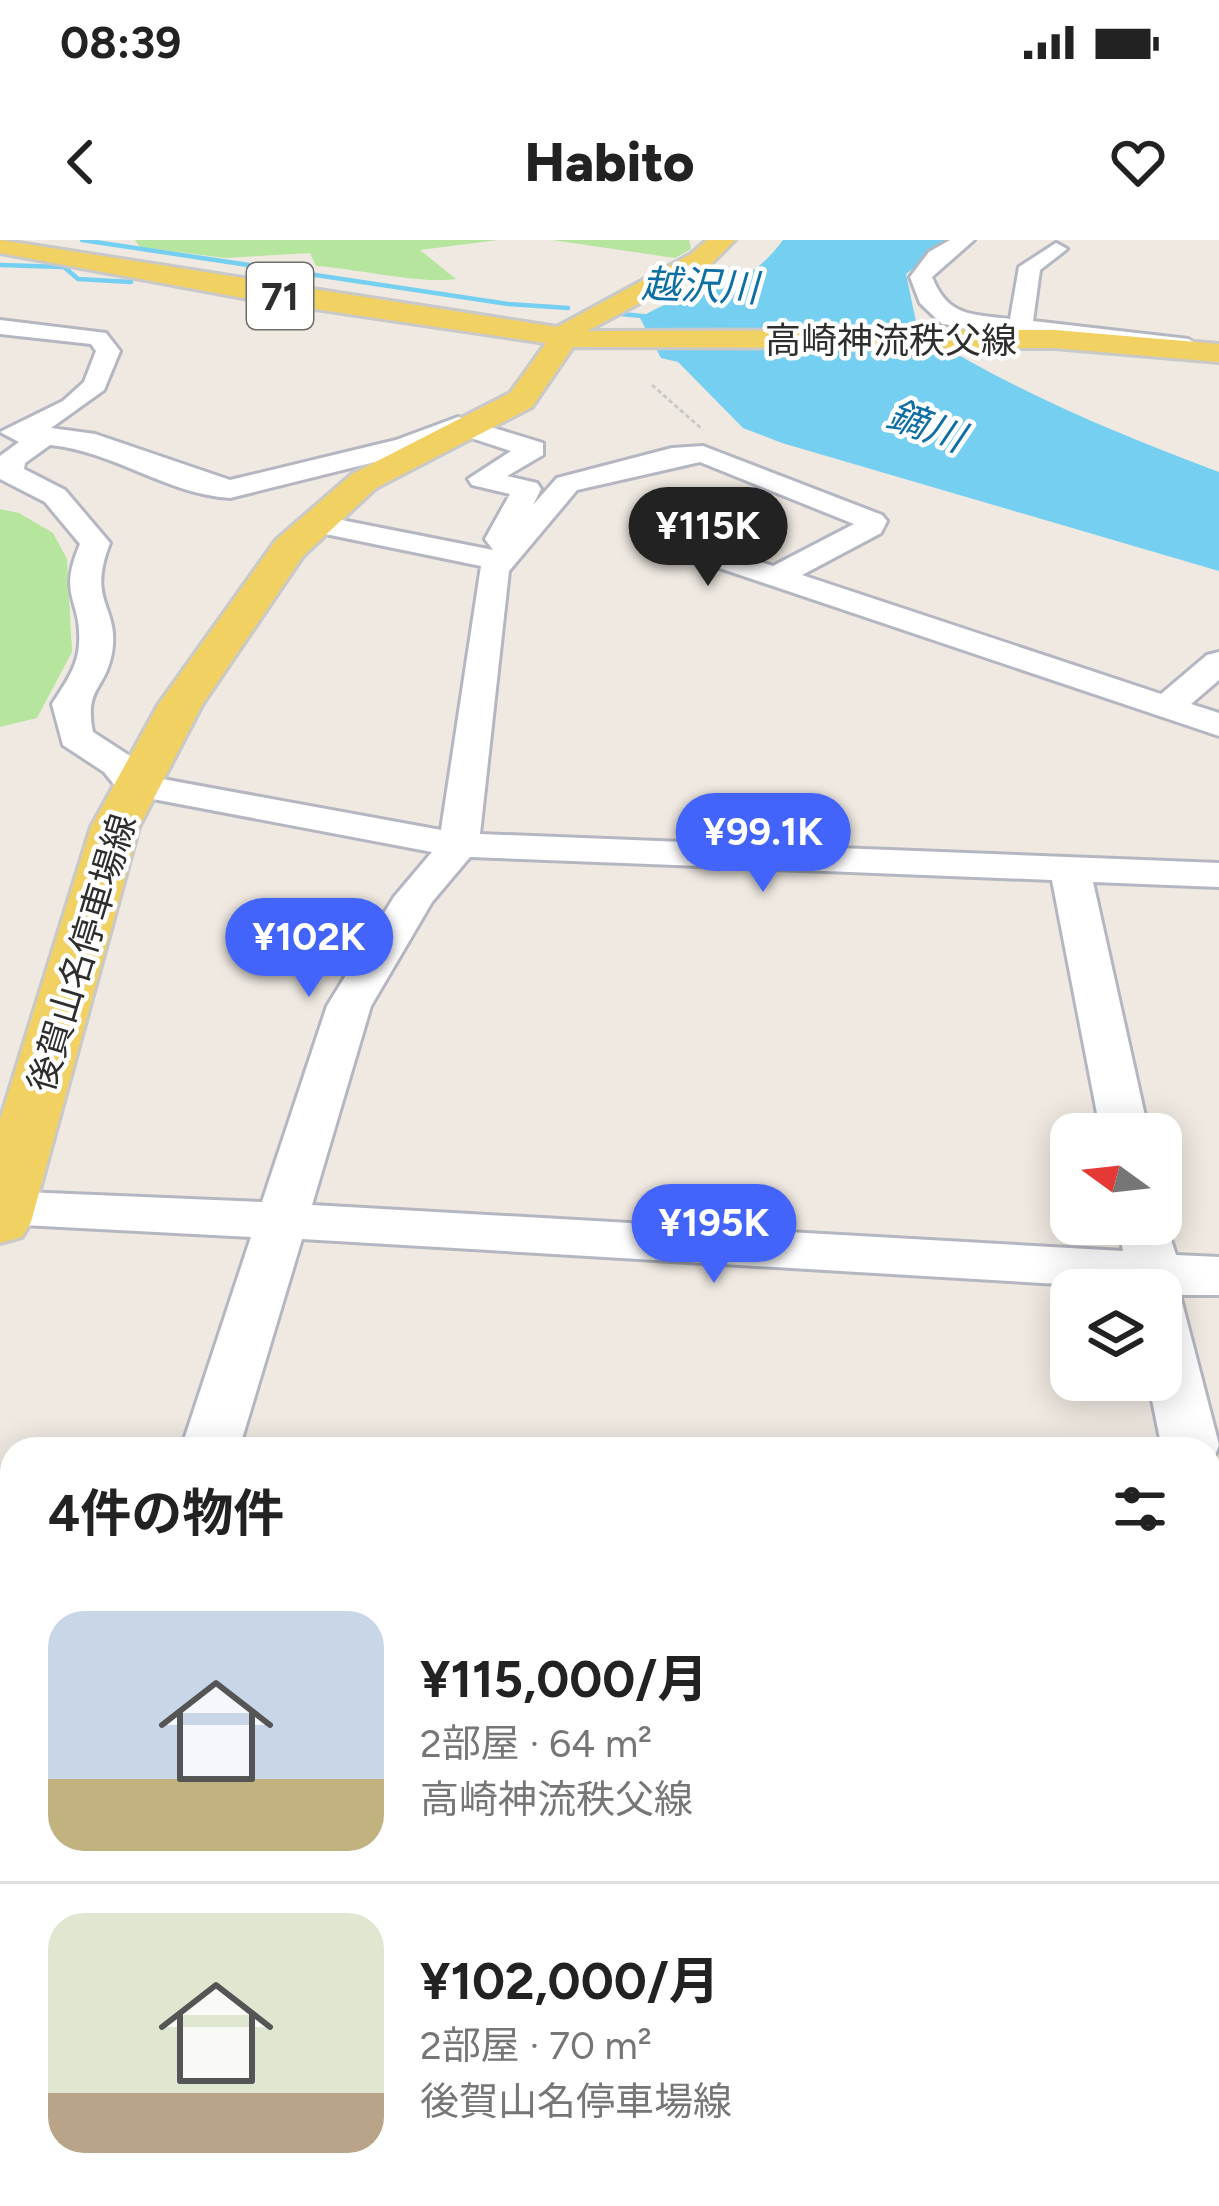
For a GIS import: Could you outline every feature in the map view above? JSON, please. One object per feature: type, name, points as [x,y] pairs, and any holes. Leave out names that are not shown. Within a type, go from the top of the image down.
[{"type":"main road","name":"後賀山名停車場線","points":[[2,1215],[115,827],[134,785],[224,639],[311,523],[364,481],[470,429],[526,395],[563,337],[592,315],[700,260],[722,240]]},
{"type":"main road","name":"高崎神流秩父線","points":[[13,246],[254,292],[563,337],[638,342],[1007,333],[1216,352]]},
{"type":"street","points":[[964,240],[924,269],[921,277],[931,303],[958,322],[1007,333],[1030,267],[1056,249]]},
{"type":"street","points":[[0,327],[98,338],[108,351],[94,385],[72,406],[23,434],[10,473],[55,496],[95,543],[79,590],[97,640],[87,682],[70,704],[72,722],[76,736],[117,764],[134,785],[459,845],[1219,875]]},
{"type":"street","points":[[23,434],[85,440],[212,488],[230,489],[385,451],[452,427],[533,449],[482,479],[527,489],[494,559],[459,845],[414,897],[350,1006],[214,1437]]},
{"type":"street","points":[[494,559],[567,484],[635,463],[703,454],[872,521],[871,527],[777,577]]},
{"type":"street","points":[[311,523],[494,559]]},
{"type":"street","points":[[659,538],[1219,725]]},
{"type":"street","points":[[1167,707],[1219,662]]},
{"type":"street","points":[[1070,869],[1121,1113]]},
{"type":"street","points":[[2,1215],[279,1221],[709,1242],[1084,1269]]},
{"type":"street","points":[[1182,1275],[1219,1276]]},
{"type":"street","points":[[1181,1401],[1188,1437]]},
{"type":"green space","points":[[135,240],[498,240],[420,250],[456,279],[441,280],[316,266],[310,253],[225,258],[140,247]]},
{"type":"green space","points":[[552,240],[689,240],[691,249],[675,258]]},
{"type":"green space","points":[[0,509],[19,513],[53,533],[67,559],[72,652],[37,718],[0,727]]},
{"type":"water","name":"鏑川","points":[[783,240],[950,240],[906,274],[918,331],[1065,409],[1219,472],[1219,571],[743,428],[678,362],[661,358],[640,318],[733,282],[766,260]]},
{"type":"waterway","name":"越沢川","points":[[82,240],[508,304],[568,308]]},
{"type":"waterway","name":"越沢川","points":[[0,265],[64,267],[78,279],[131,282]]},
{"type":"waterway","name":"越沢川","points":[[621,314],[653,317]]}]
